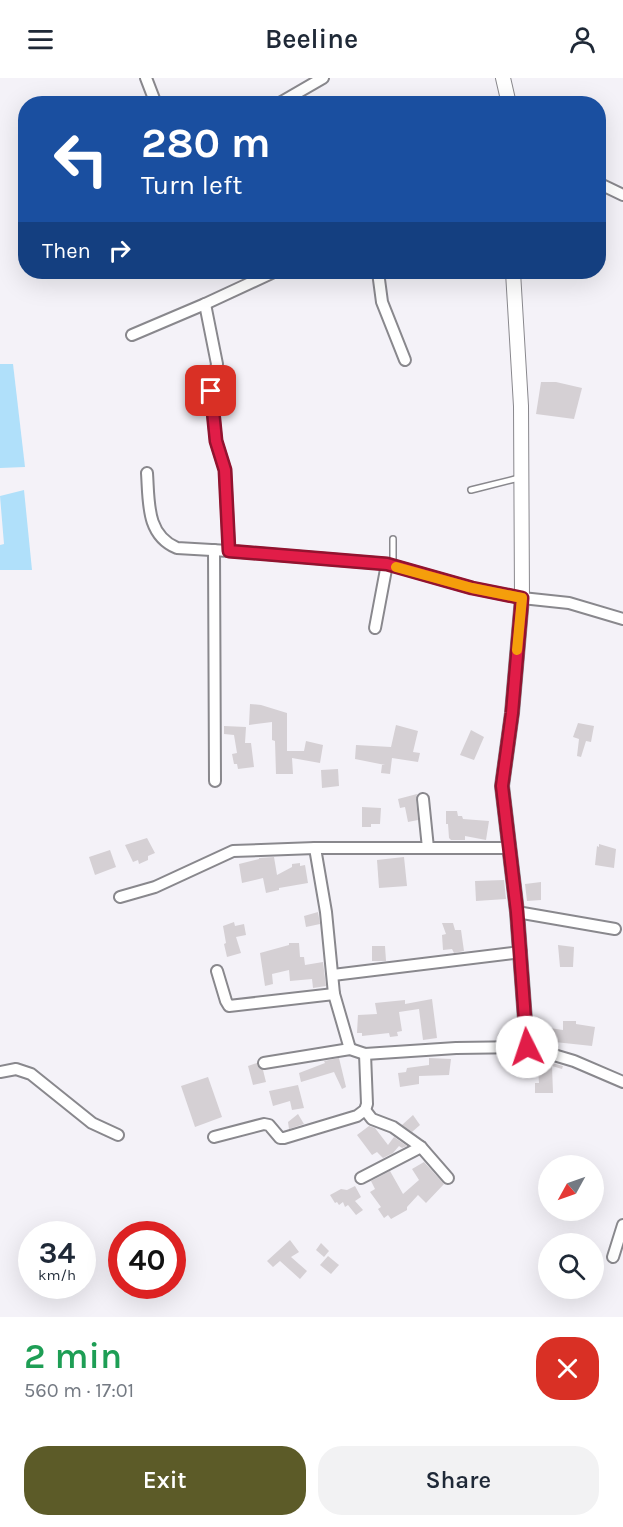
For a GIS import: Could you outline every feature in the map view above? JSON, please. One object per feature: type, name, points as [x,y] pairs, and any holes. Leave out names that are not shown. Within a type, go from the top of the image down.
[{"type":"street","points":[[146,78],[153,96]]},
{"type":"street","points":[[294,96],[323,78]]},
{"type":"street","points":[[503,78],[507,96]]},
{"type":"street","points":[[606,187],[623,195]]},
{"type":"street","points":[[132,334],[206,304],[259,279]]},
{"type":"street","points":[[379,279],[382,302],[405,360]]},
{"type":"street","points":[[513,279],[521,406],[522,598],[512,713],[502,786],[521,952],[527,1047]]},
{"type":"street","points":[[206,304],[217,364],[211,391],[216,441],[225,470],[229,551]]},
{"type":"street","points":[[147,473],[150,518],[160,537],[169,545],[177,548],[390,565],[472,588],[522,598],[569,603],[623,619]]},
{"type":"street","points":[[214,550],[215,781]]},
{"type":"street","points":[[375,628],[390,565]]},
{"type":"street","points":[[423,799],[428,848]]},
{"type":"street","points":[[120,897],[155,887],[233,851],[315,848],[510,848]]},
{"type":"street","points":[[315,848],[326,912],[334,994],[350,1049]]},
{"type":"street","points":[[517,912],[615,929]]},
{"type":"street","points":[[333,975],[521,952]]},
{"type":"street","points":[[217,971],[229,1005],[334,994]]},
{"type":"street","points":[[264,1063],[350,1049],[365,1054],[456,1048],[527,1047],[574,1061],[623,1082]]},
{"type":"street","points":[[214,1137],[264,1124],[269,1125],[280,1138],[284,1138],[357,1116],[365,1110],[367,1100],[365,1054]]},
{"type":"street","points":[[0,1072],[16,1069],[31,1074],[92,1123],[118,1135]]},
{"type":"street","points":[[365,1110],[372,1119],[393,1127],[421,1147],[448,1178]]},
{"type":"street","points":[[361,1178],[421,1147]]},
{"type":"street","points":[[613,1257],[623,1225]]},
{"type":"lane","points":[[471,490],[521,478]]},
{"type":"lane","points":[[390,565],[393,539]]},
{"type":"water","points":[[0,364],[13,364],[25,467],[0,468]]},
{"type":"water","points":[[24,490],[32,570],[0,570],[0,545],[4,544],[0,496]]},
{"type":"building","points":[[541,382],[556,382],[582,388],[574,419],[536,414]]},
{"type":"building","points":[[250,704],[287,713],[287,751],[304,751],[306,741],[323,745],[320,763],[292,758],[293,774],[276,774],[272,722],[249,725]]},
{"type":"building","points":[[578,723],[594,726],[591,742],[586,741],[581,757],[577,756],[579,739],[573,737]]},
{"type":"building","points":[[396,725],[418,731],[413,752],[420,753],[418,762],[392,758],[390,774],[381,773],[382,765],[385,765],[355,759],[356,745],[391,747]]},
{"type":"building","points":[[224,726],[246,727],[245,743],[251,743],[254,767],[238,769],[237,764],[234,764],[232,754],[237,753],[234,735],[224,734]]},
{"type":"building","points":[[471,730],[484,737],[474,760],[460,755]]},
{"type":"building","points":[[338,769],[339,786],[322,788],[321,770]]},
{"type":"building","points":[[417,794],[418,820],[408,822],[405,807],[400,808],[398,799]]},
{"type":"building","points":[[362,807],[381,808],[380,824],[362,827]]},
{"type":"building","points":[[446,811],[457,811],[458,816],[462,816],[463,819],[489,821],[486,840],[465,836],[465,840],[451,840],[448,824],[446,824]]},
{"type":"building","points":[[147,838],[155,853],[148,856],[148,860],[139,864],[138,860],[133,862],[125,845]]},
{"type":"building","points":[[599,844],[616,849],[614,868],[595,865]]},
{"type":"building","points":[[110,850],[116,867],[95,875],[89,857]]},
{"type":"building","points":[[274,857],[277,875],[292,867],[292,864],[305,865],[308,883],[279,888],[279,890],[266,893],[263,878],[242,883],[239,864],[259,858]]},
{"type":"building","points":[[404,857],[407,886],[379,888],[377,860]]},
{"type":"building","points":[[504,880],[506,899],[476,901],[475,881]]},
{"type":"building","points":[[541,882],[541,900],[527,901],[525,884]]},
{"type":"building","points":[[318,912],[320,924],[306,927],[304,916]]},
{"type":"building","points":[[234,922],[235,926],[244,924],[246,935],[236,937],[241,953],[227,957],[223,926]]},
{"type":"building","points":[[442,923],[453,923],[455,930],[461,930],[464,951],[454,953],[452,949],[443,950],[442,935],[446,934]]},
{"type":"building","points":[[289,943],[299,943],[300,957],[304,957],[305,965],[323,962],[326,986],[313,988],[312,979],[290,981],[289,970],[272,974],[273,984],[265,986],[260,953],[289,945]]},
{"type":"building","points":[[558,945],[574,947],[573,967],[560,967]]},
{"type":"building","points":[[372,946],[385,946],[386,961],[372,961]]},
{"type":"building","points":[[432,999],[437,1038],[423,1040],[419,1009],[399,1012],[402,1031],[397,1032],[398,1036],[390,1037],[389,1033],[362,1036],[362,1033],[357,1033],[358,1015],[377,1014],[375,1003],[405,1000],[405,1004]]},
{"type":"building","points":[[563,1021],[576,1021],[576,1024],[595,1027],[592,1046],[536,1040],[536,1026],[563,1030]]},
{"type":"building","points":[[523,1055],[563,1066],[562,1069],[552,1066],[553,1093],[535,1093],[535,1083],[539,1083],[538,1068],[522,1066]]},
{"type":"building","points":[[339,1058],[346,1087],[342,1089],[334,1072],[301,1082],[299,1073],[325,1063],[324,1061]]},
{"type":"building","points":[[429,1058],[451,1059],[449,1075],[419,1076],[419,1084],[400,1087],[398,1073],[406,1072],[407,1068],[429,1065]]},
{"type":"building","points":[[257,1063],[263,1070],[266,1082],[253,1085],[248,1066]]},
{"type":"building","points":[[208,1077],[222,1117],[195,1127],[181,1086]]},
{"type":"building","points":[[298,1085],[304,1108],[292,1110],[290,1101],[273,1106],[269,1091]]},
{"type":"building","points":[[298,1114],[304,1124],[289,1129],[288,1122]]},
{"type":"building","points":[[413,1115],[420,1125],[412,1132],[402,1125]]},
{"type":"building","points":[[369,1126],[375,1128],[388,1145],[394,1137],[407,1146],[402,1148],[399,1146],[393,1153],[383,1158],[377,1152],[372,1155],[357,1135]]},
{"type":"building","points":[[424,1162],[444,1184],[426,1203],[418,1195],[407,1210],[391,1219],[388,1215],[384,1218],[378,1209],[381,1207],[370,1192],[375,1189],[371,1181],[390,1171],[403,1194],[419,1180],[412,1169]]},
{"type":"building","points":[[355,1186],[361,1197],[355,1201],[363,1210],[356,1215],[348,1205],[345,1207],[343,1202],[339,1205],[335,1203],[330,1195],[341,1189],[347,1190]]},
{"type":"building","points":[[290,1240],[299,1252],[291,1257],[307,1271],[300,1279],[280,1261],[273,1267],[267,1261]]},
{"type":"building","points":[[321,1243],[329,1251],[324,1257],[316,1250]]},
{"type":"building","points":[[328,1256],[339,1265],[331,1274],[320,1265]]},
{"type":"slow traffic","points":[[396,567],[472,588],[522,598],[517,650]]},
{"type":"route","points":[[211,391],[216,441],[225,470],[229,551],[387,564],[472,588],[522,598],[512,713],[502,786],[521,952],[527,1047]]}]
